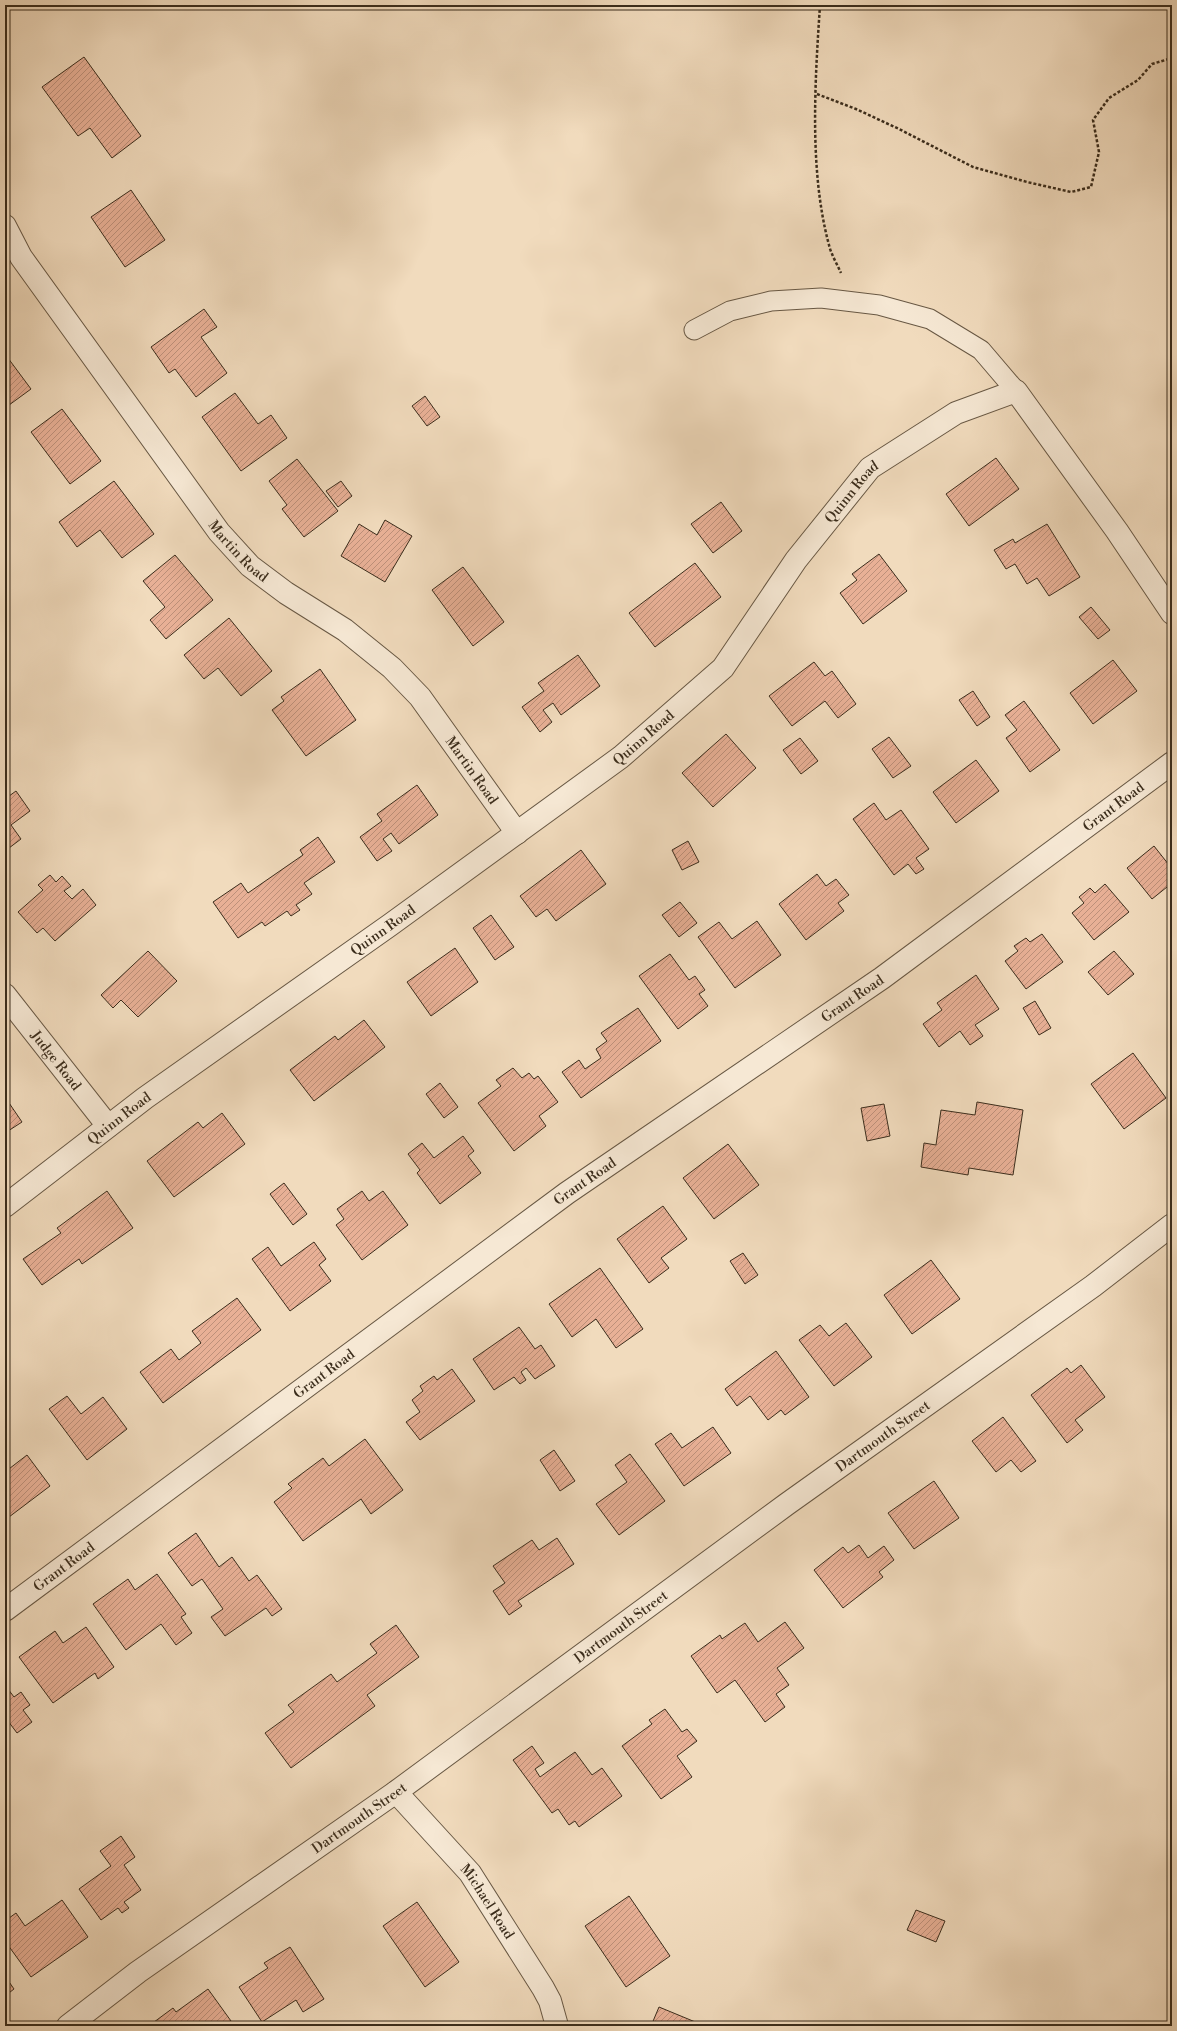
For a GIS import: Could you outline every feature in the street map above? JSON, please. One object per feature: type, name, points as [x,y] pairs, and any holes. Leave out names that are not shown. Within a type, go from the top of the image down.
[{"type":"street","name":"Martin Road","points":[[5,226],[21,257],[219,532],[250,566],[286,593],[350,633],[392,668],[420,697],[517,833]]},
{"type":"street","name":"Quinn Road","points":[[5,1206],[145,1098],[390,925],[621,757],[723,668],[796,560],[870,468],[956,413],[1016,391]]},
{"type":"street","points":[[1016,391],[1117,531],[1172,614]]},
{"type":"street","name":"Grant Road","points":[[5,1610],[567,1193],[882,978],[1172,763]]},
{"type":"street","name":"Judge Road","points":[[5,994],[108,1126]]},
{"type":"street","name":"Dartmouth Street","points":[[68,2026],[138,1972],[396,1792],[787,1504],[1093,1286],[1172,1225]]},
{"type":"street","name":"Michael Road","points":[[396,1792],[470,1873],[543,1988],[550,2001],[557,2026]]},
{"type":"lane","points":[[694,330],[730,311],[770,301],[821,298],[879,305],[930,319],[981,350],[1016,391]]},
{"type":"path","points":[[820,5],[817,94],[817,184],[821,212],[829,246],[851,301]]},
{"type":"path","points":[[817,94],[856,109],[973,166],[1028,182],[1071,192],[1091,187],[1099,152],[1093,120],[1109,98],[1138,80],[1152,64],[1172,58]]},
{"type":"building","points":[[84,57],[141,136],[112,158],[90,128],[78,136],[42,87]]},
{"type":"building","points":[[131,190],[165,240],[125,267],[91,217]]},
{"type":"building","points":[[204,309],[217,327],[201,337],[227,373],[196,397],[175,369],[169,373],[151,347]]},
{"type":"building","points":[[5,354],[31,389],[5,408]]},
{"type":"building","points":[[235,393],[258,424],[271,415],[287,438],[241,471],[202,417]]},
{"type":"building","points":[[425,396],[440,417],[427,426],[412,406]]},
{"type":"building","points":[[62,409],[101,461],[70,484],[31,432]]},
{"type":"building","points":[[996,458],[1019,489],[969,526],[946,494]]},
{"type":"building","points":[[297,459],[338,511],[304,537],[282,509],[287,505],[269,481]]},
{"type":"building","points":[[114,481],[154,534],[122,558],[100,530],[77,547],[59,522]]},
{"type":"building","points":[[341,481],[352,496],[338,507],[326,491]]},
{"type":"building","points":[[721,502],[742,531],[713,553],[691,524]]},
{"type":"building","points":[[385,520],[412,536],[385,582],[341,556],[359,524],[377,535]]},
{"type":"building","points":[[1047,524],[1080,577],[1049,596],[1037,578],[1027,584],[1015,564],[1006,569],[994,550],[1013,539],[1015,543]]},
{"type":"building","points":[[879,554],[907,591],[863,624],[840,593],[857,580],[852,574]]},
{"type":"building","points":[[175,555],[213,600],[166,639],[150,620],[165,607],[143,581]]},
{"type":"building","points":[[695,563],[721,597],[655,647],[629,613]]},
{"type":"building","points":[[463,567],[504,622],[473,646],[432,590]]},
{"type":"building","points":[[1091,607],[1110,630],[1098,639],[1079,617]]},
{"type":"building","points":[[229,618],[272,671],[241,696],[218,668],[204,679],[184,655]]},
{"type":"building","points":[[578,655],[600,686],[561,715],[553,703],[543,710],[552,722],[540,732],[522,707],[544,691],[538,683]]},
{"type":"building","points":[[1113,660],[1137,691],[1093,724],[1070,693]]},
{"type":"building","points":[[814,662],[825,676],[832,671],[856,704],[838,718],[825,701],[792,726],[769,696]]},
{"type":"building","points":[[320,669],[356,720],[306,756],[272,710],[284,701],[281,697]]},
{"type":"building","points":[[973,691],[990,717],[977,726],[959,700]]},
{"type":"building","points":[[1024,701],[1060,750],[1030,772],[1006,738],[1017,730],[1005,715]]},
{"type":"building","points":[[726,734],[756,768],[713,807],[682,773]]},
{"type":"building","points":[[889,737],[911,766],[893,778],[872,749]]},
{"type":"building","points":[[800,738],[818,761],[801,774],[783,750]]},
{"type":"building","points":[[976,760],[999,791],[956,823],[933,792]]},
{"type":"building","points":[[417,785],[438,815],[399,844],[391,833],[383,839],[392,851],[377,861],[360,837],[382,821],[377,814]]},
{"type":"building","points":[[16,791],[30,811],[11,825],[21,839],[5,851],[5,799]]},
{"type":"building","points":[[874,803],[886,820],[901,810],[929,849],[916,858],[924,869],[916,874],[908,864],[894,875],[853,819]]},
{"type":"building","points":[[318,837],[335,862],[304,883],[312,894],[296,905],[300,910],[291,916],[287,911],[265,926],[262,922],[238,938],[213,902],[241,883],[248,893],[303,855],[300,850]]},
{"type":"building","points":[[688,841],[699,862],[682,870],[672,850]]},
{"type":"building","points":[[1154,846],[1169,865],[1172,863],[1172,883],[1152,899],[1127,868]]},
{"type":"building","points":[[581,850],[606,884],[556,921],[547,909],[536,917],[520,896]]},
{"type":"building","points":[[817,874],[826,886],[836,879],[849,895],[838,903],[844,911],[806,940],[779,904]]},
{"type":"building","points":[[50,875],[56,882],[62,876],[71,886],[64,891],[72,899],[83,889],[96,905],[55,941],[43,928],[37,933],[18,912],[43,890],[38,885]]},
{"type":"building","points":[[1105,884],[1129,912],[1094,940],[1072,913],[1084,903],[1079,897],[1090,888],[1095,893]]},
{"type":"building","points":[[680,902],[697,923],[679,937],[662,915]]},
{"type":"building","points":[[491,915],[514,947],[495,960],[473,928]]},
{"type":"building","points":[[757,921],[781,955],[735,988],[698,937],[719,922],[732,939]]},
{"type":"building","points":[[1042,934],[1063,962],[1026,989],[1005,961],[1018,951],[1014,946],[1026,938],[1030,942]]},
{"type":"building","points":[[455,948],[478,982],[431,1016],[407,982]]},
{"type":"building","points":[[148,951],[177,981],[138,1017],[121,1000],[113,1008],[101,995]]},
{"type":"building","points":[[1114,951],[1134,974],[1108,995],[1088,972]]},
{"type":"building","points":[[670,954],[689,980],[695,976],[705,990],[699,994],[708,1006],[678,1029],[639,976]]},
{"type":"building","points":[[976,975],[999,1009],[975,1025],[983,1036],[970,1045],[960,1031],[939,1047],[923,1024],[942,1010],[937,1003]]},
{"type":"building","points":[[1035,1001],[1051,1028],[1039,1035],[1023,1008]]},
{"type":"building","points":[[638,1008],[661,1041],[581,1098],[562,1072],[579,1060],[585,1069],[601,1058],[596,1049],[607,1041],[601,1033]]},
{"type":"building","points":[[364,1020],[385,1047],[314,1101],[290,1070],[335,1036],[338,1040]]},
{"type":"building","points":[[1133,1053],[1166,1098],[1124,1129],[1091,1084]]},
{"type":"building","points":[[513,1068],[522,1078],[529,1073],[534,1079],[538,1076],[558,1102],[539,1116],[546,1126],[514,1151],[478,1103],[501,1086],[496,1080]]},
{"type":"building","points":[[440,1083],[458,1107],[444,1118],[426,1094]]},
{"type":"building","points":[[5,1097],[22,1122],[5,1133]]},
{"type":"building","points":[[977,1102],[1023,1110],[1013,1175],[969,1168],[968,1175],[921,1167],[924,1143],[936,1145],[941,1110],[975,1115]]},
{"type":"building","points":[[884,1104],[890,1136],[867,1141],[861,1108]]},
{"type":"building","points":[[222,1113],[245,1144],[174,1197],[147,1161],[198,1122],[203,1128]]},
{"type":"building","points":[[463,1136],[474,1151],[468,1156],[481,1173],[440,1204],[417,1173],[420,1170],[408,1154],[422,1143],[434,1158]]},
{"type":"building","points":[[728,1144],[759,1185],[714,1219],[683,1178]]},
{"type":"building","points":[[284,1183],[307,1214],[293,1225],[270,1194]]},
{"type":"building","points":[[107,1191],[133,1228],[82,1264],[79,1259],[42,1285],[23,1259],[61,1233],[57,1228]]},
{"type":"building","points":[[362,1191],[369,1201],[383,1191],[408,1225],[362,1260],[336,1225],[344,1219],[337,1209]]},
{"type":"building","points":[[663,1206],[687,1239],[661,1258],[669,1268],[649,1283],[617,1239]]},
{"type":"building","points":[[314,1242],[326,1259],[319,1265],[331,1281],[290,1311],[252,1259],[268,1247],[281,1266]]},
{"type":"building","points":[[743,1253],[758,1275],[745,1284],[730,1261]]},
{"type":"building","points":[[931,1260],[960,1299],[912,1334],[884,1295]]},
{"type":"building","points":[[600,1268],[643,1329],[616,1348],[596,1319],[572,1337],[549,1304]]},
{"type":"building","points":[[237,1298],[261,1330],[163,1403],[140,1372],[171,1349],[179,1360],[201,1343],[192,1331]]},
{"type":"building","points":[[846,1323],[872,1357],[834,1386],[799,1340],[820,1325],[829,1336]]},
{"type":"building","points":[[519,1327],[535,1349],[541,1345],[555,1366],[535,1379],[526,1368],[521,1372],[526,1380],[520,1384],[514,1377],[494,1390],[473,1359]]},
{"type":"building","points":[[776,1351],[809,1397],[785,1415],[781,1410],[768,1420],[750,1396],[737,1406],[725,1389]]},
{"type":"building","points":[[1081,1365],[1105,1397],[1075,1420],[1083,1430],[1067,1443],[1031,1395],[1067,1368],[1071,1373]]},
{"type":"building","points":[[452,1369],[475,1401],[420,1440],[406,1422],[420,1412],[412,1400],[423,1391],[420,1386],[434,1376],[437,1380]]},
{"type":"building","points":[[67,1396],[81,1414],[103,1397],[127,1429],[87,1460],[49,1409]]},
{"type":"building","points":[[1003,1417],[1036,1461],[1021,1472],[1011,1460],[996,1472],[972,1441]]},
{"type":"building","points":[[713,1427],[731,1453],[684,1486],[655,1444],[671,1433],[682,1448]]},
{"type":"building","points":[[365,1439],[403,1490],[371,1514],[361,1499],[303,1541],[274,1502],[292,1488],[288,1484],[323,1458],[329,1466]]},
{"type":"building","points":[[554,1450],[575,1481],[560,1491],[540,1460]]},
{"type":"building","points":[[630,1454],[665,1501],[619,1535],[596,1504],[627,1482],[615,1465]]},
{"type":"building","points":[[27,1455],[50,1486],[9,1517],[5,1512],[5,1472]]},
{"type":"building","points":[[934,1481],[959,1518],[914,1549],[888,1513]]},
{"type":"building","points":[[196,1533],[219,1567],[232,1557],[249,1581],[257,1575],[282,1609],[272,1616],[266,1608],[225,1636],[211,1617],[223,1609],[202,1579],[192,1586],[168,1553]]},
{"type":"building","points":[[557,1538],[574,1564],[518,1601],[522,1606],[509,1615],[493,1591],[505,1583],[493,1566],[532,1540],[539,1550]]},
{"type":"building","points":[[859,1545],[868,1558],[884,1546],[894,1560],[879,1572],[883,1577],[843,1608],[814,1570],[843,1547],[848,1553]]},
{"type":"building","points":[[157,1574],[186,1614],[181,1617],[192,1633],[176,1645],[161,1624],[126,1650],[93,1604],[128,1579],[135,1590]]},
{"type":"building","points":[[785,1622],[804,1648],[777,1668],[789,1685],[776,1694],[785,1707],[765,1722],[735,1680],[717,1693],[691,1656],[720,1635],[722,1639],[745,1623],[758,1642]]},
{"type":"building","points":[[396,1625],[419,1657],[367,1695],[375,1706],[291,1768],[265,1733],[294,1712],[288,1705],[331,1674],[337,1682],[377,1653],[370,1644]]},
{"type":"building","points":[[86,1627],[114,1667],[98,1679],[95,1673],[53,1703],[19,1657],[55,1631],[63,1643]]},
{"type":"building","points":[[5,1685],[14,1697],[21,1692],[30,1705],[23,1710],[32,1722],[17,1733],[8,1721],[5,1723]]},
{"type":"building","points":[[665,1709],[682,1732],[687,1729],[697,1741],[677,1756],[692,1777],[661,1799],[622,1746],[652,1724],[649,1720]]},
{"type":"building","points":[[532,1746],[544,1763],[535,1769],[540,1777],[575,1752],[592,1775],[602,1768],[622,1796],[579,1827],[575,1821],[569,1825],[558,1809],[552,1813],[513,1760]]},
{"type":"building","points":[[121,1836],[135,1857],[124,1865],[141,1890],[124,1902],[129,1908],[122,1913],[118,1908],[101,1920],[79,1889],[111,1866],[100,1851]]},
{"type":"building","points":[[629,1896],[670,1956],[626,1987],[585,1926]]},
{"type":"building","points":[[62,1900],[88,1937],[31,1977],[5,1941],[5,1921],[16,1913],[25,1926]]},
{"type":"building","points":[[417,1902],[459,1962],[425,1987],[383,1926]]},
{"type":"building","points":[[916,1910],[945,1921],[936,1942],[907,1930]]},
{"type":"building","points":[[290,1947],[324,1999],[303,2012],[296,2000],[262,2022],[239,1987],[268,1968],[264,1963]]},
{"type":"building","points":[[5,1976],[14,1989],[5,1996]]},
{"type":"building","points":[[208,1989],[231,2021],[224,2026],[150,2025],[173,2008],[176,2012]]},
{"type":"building","points":[[659,2007],[705,2026],[651,2026]]}]
